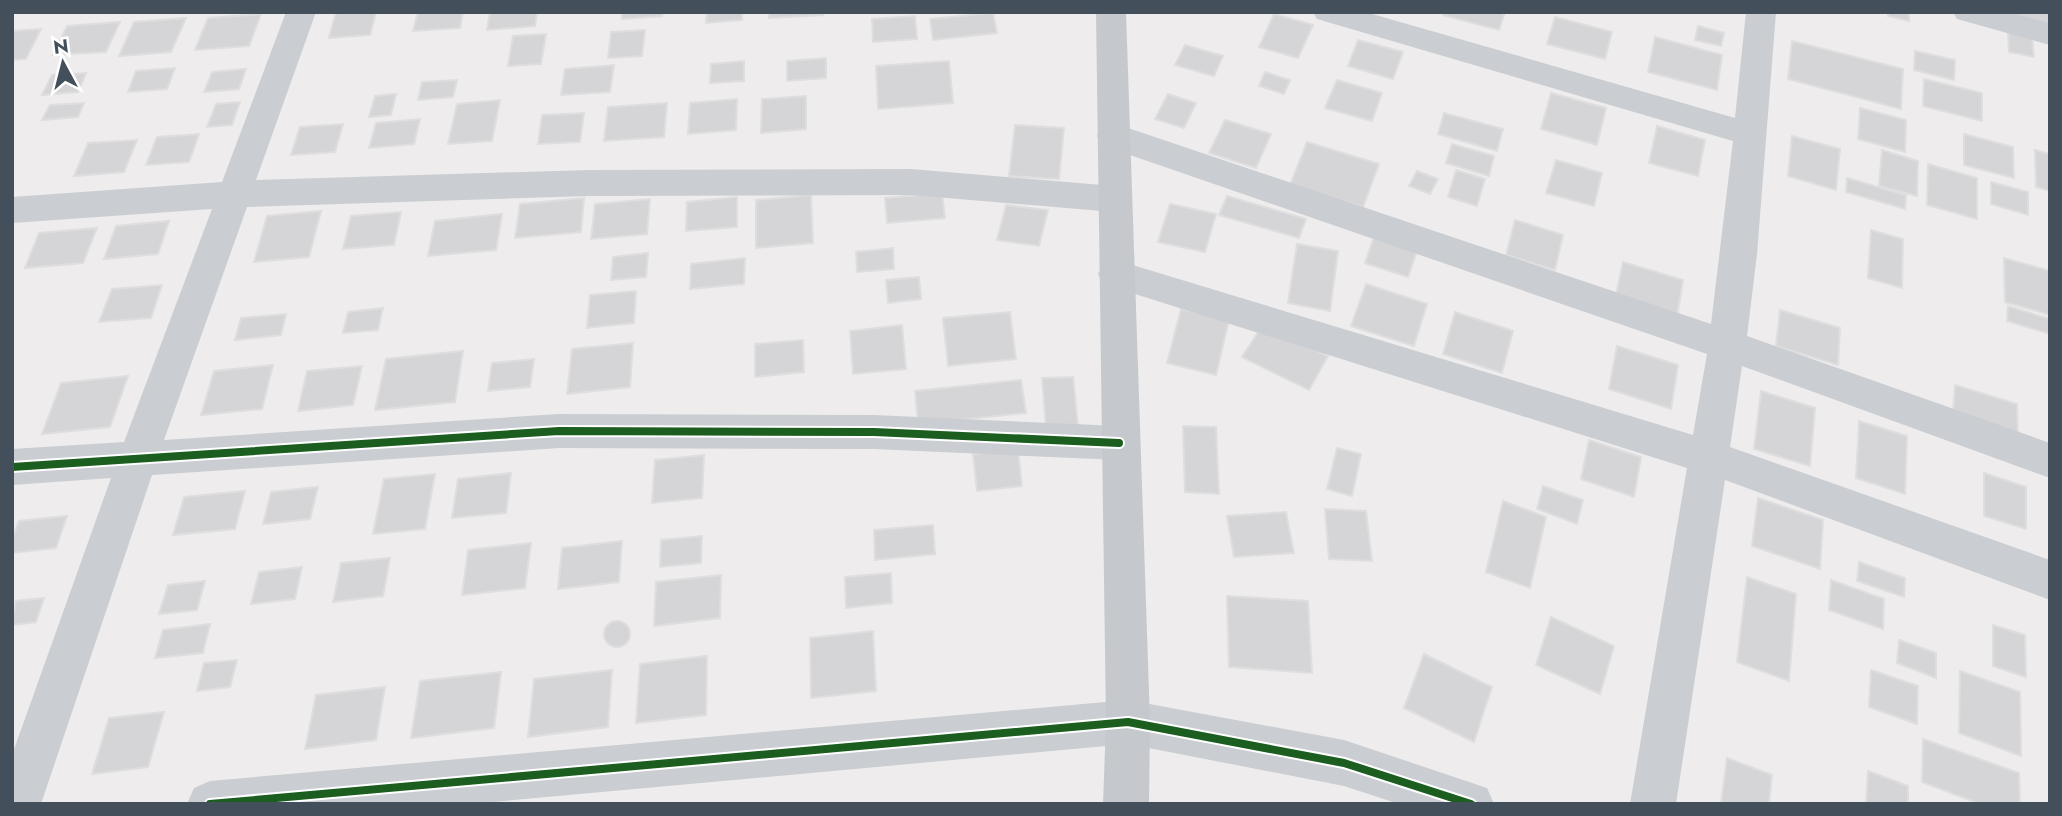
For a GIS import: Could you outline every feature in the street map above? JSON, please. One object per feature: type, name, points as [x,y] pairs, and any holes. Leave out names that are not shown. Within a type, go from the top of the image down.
[{"type":"main road","points":[[1111,12],[1119,443],[1128,722],[1126,804]]},
{"type":"street","points":[[18,804],[138,457],[301,12]]},
{"type":"street","points":[[1328,12],[1749,134]]},
{"type":"street","points":[[1653,804],[1727,345],[1739,254],[1761,12]]},
{"type":"street","points":[[1968,12],[2050,34]]},
{"type":"street","points":[[1113,136],[1727,345],[2050,461]]},
{"type":"street","points":[[12,211],[233,194],[589,183],[911,182],[1114,200]]},
{"type":"street","points":[[1115,274],[1709,457],[2050,580]]},
{"type":"street","points":[[12,467],[559,431],[874,432],[1119,443]]},
{"type":"street","points":[[210,804],[1128,722],[1344,763],[1471,804]]},
{"type":"building","points":[[336,12],[376,12],[370,35],[329,38]]},
{"type":"building","points":[[418,12],[463,12],[460,28],[413,31]]},
{"type":"building","points":[[490,12],[537,12],[535,26],[487,30]]},
{"type":"building","points":[[622,12],[663,12],[662,16],[622,19]]},
{"type":"building","points":[[707,12],[742,12],[742,20],[706,23]]},
{"type":"building","points":[[769,12],[823,12],[823,15],[769,18]]},
{"type":"building","points":[[1444,12],[1505,12],[1499,30],[1443,15]]},
{"type":"building","points":[[1888,12],[1909,12],[1909,21],[1888,16]]},
{"type":"building","points":[[2005,12],[2050,12],[2050,24]]},
{"type":"building","points":[[993,13],[997,33],[933,40],[930,19]]},
{"type":"building","points":[[261,14],[249,46],[195,50],[208,18]]},
{"type":"building","points":[[1274,14],[1313,25],[1298,58],[1259,47]]},
{"type":"building","points":[[915,16],[917,39],[873,42],[872,19]]},
{"type":"building","points":[[1555,17],[1612,32],[1605,59],[1547,44]]},
{"type":"building","points":[[186,18],[171,52],[119,56],[134,22]]},
{"type":"building","points":[[120,22],[106,52],[53,55],[67,26]]},
{"type":"building","points":[[1698,26],[1724,33],[1721,46],[1695,40]]},
{"type":"building","points":[[41,29],[26,59],[12,60],[12,31]]},
{"type":"building","points":[[645,30],[642,56],[608,58],[611,32]]},
{"type":"building","points":[[2008,32],[2032,37],[2034,57],[2009,52]]},
{"type":"building","points":[[546,34],[541,64],[508,66],[513,36]]},
{"type":"building","points":[[1655,37],[1722,55],[1717,90],[1648,72]]},
{"type":"building","points":[[1358,40],[1403,52],[1393,79],[1348,66]]},
{"type":"building","points":[[1792,41],[1903,69],[1901,109],[1788,79]]},
{"type":"building","points":[[1185,45],[1223,56],[1214,76],[1175,65]]},
{"type":"building","points":[[1915,51],[1955,60],[1954,80],[1914,70]]},
{"type":"building","points":[[826,58],[826,78],[787,81],[787,61]]},
{"type":"building","points":[[744,61],[744,81],[710,83],[711,64]]},
{"type":"building","points":[[949,61],[953,103],[878,109],[876,66]]},
{"type":"building","points":[[614,65],[610,92],[561,95],[565,69]]},
{"type":"building","points":[[175,68],[167,89],[128,92],[136,71]]},
{"type":"building","points":[[246,69],[239,89],[204,92],[212,72]]},
{"type":"building","points":[[1265,72],[1290,80],[1284,94],[1259,86]]},
{"type":"building","points":[[86,73],[78,92],[42,95],[52,75]]},
{"type":"building","points":[[1924,79],[1982,93],[1982,121],[1923,106]]},
{"type":"building","points":[[457,80],[453,97],[418,100],[422,82]]},
{"type":"building","points":[[1337,80],[1382,93],[1372,121],[1325,108]]},
{"type":"building","points":[[1551,93],[1606,108],[1597,145],[1541,129]]},
{"type":"building","points":[[396,94],[391,115],[369,117],[375,96]]},
{"type":"building","points":[[1168,94],[1196,103],[1184,128],[1155,119]]},
{"type":"building","points":[[806,96],[806,129],[761,133],[762,99]]},
{"type":"building","points":[[737,99],[736,130],[688,134],[690,103]]},
{"type":"building","points":[[500,100],[492,141],[448,144],[457,104]]},
{"type":"building","points":[[240,102],[232,125],[207,127],[216,104]]},
{"type":"building","points":[[84,103],[78,117],[42,120],[50,105]]},
{"type":"building","points":[[667,103],[664,137],[604,141],[608,107]]},
{"type":"building","points":[[1860,108],[1906,120],[1905,152],[1858,139]]},
{"type":"building","points":[[584,113],[580,142],[538,144],[542,115]]},
{"type":"building","points":[[1444,113],[1503,129],[1497,151],[1438,134]]},
{"type":"building","points":[[420,119],[414,144],[369,148],[376,123]]},
{"type":"building","points":[[1225,120],[1271,134],[1256,168],[1209,153]]},
{"type":"building","points":[[343,124],[335,152],[291,155],[300,127]]},
{"type":"building","points":[[1015,125],[1064,128],[1059,179],[1009,176]]},
{"type":"building","points":[[1657,126],[1705,140],[1698,176],[1649,163]]},
{"type":"building","points":[[199,134],[189,162],[146,165],[157,137]]},
{"type":"building","points":[[1964,134],[2013,147],[2014,178],[1964,165]]},
{"type":"building","points":[[1792,136],[1840,149],[1836,190],[1788,176]]},
{"type":"building","points":[[137,140],[124,172],[74,176],[88,143]]},
{"type":"building","points":[[1307,142],[1379,164],[1363,207],[1290,185]]},
{"type":"building","points":[[1452,144],[1494,156],[1489,176],[1446,163]]},
{"type":"building","points":[[1882,150],[1918,161],[1917,196],[1879,186]]},
{"type":"building","points":[[2035,150],[2050,154],[2050,191],[2036,187]]},
{"type":"building","points":[[1556,160],[1602,173],[1594,206],[1546,193]]},
{"type":"building","points":[[1928,164],[1977,178],[1977,219],[1927,205]]},
{"type":"building","points":[[1456,170],[1485,179],[1477,206],[1448,197]]},
{"type":"building","points":[[1417,171],[1438,179],[1430,194],[1409,186]]},
{"type":"building","points":[[1847,178],[1906,195],[1905,209],[1846,192]]},
{"type":"building","points":[[1991,182],[2028,192],[2028,215],[1991,204]]},
{"type":"building","points":[[942,193],[945,218],[887,223],[885,198]]},
{"type":"building","points":[[811,195],[813,243],[756,248],[756,200]]},
{"type":"building","points":[[1227,196],[1306,219],[1299,238],[1219,215]]},
{"type":"building","points":[[737,197],[737,227],[686,231],[687,202]]},
{"type":"building","points":[[584,198],[581,232],[515,238],[520,204]]},
{"type":"building","points":[[650,199],[647,234],[591,239],[595,204]]},
{"type":"building","points":[[1170,204],[1216,214],[1205,252],[1158,242]]},
{"type":"building","points":[[1006,205],[1048,210],[1039,246],[997,240]]},
{"type":"building","points":[[321,211],[309,257],[254,262],[267,216]]},
{"type":"building","points":[[401,212],[394,245],[343,249],[351,216]]},
{"type":"building","points":[[502,214],[496,250],[428,256],[435,221]]},
{"type":"building","points":[[1515,220],[1563,235],[1555,270],[1506,255]]},
{"type":"building","points":[[169,221],[158,254],[104,259],[116,226]]},
{"type":"building","points":[[97,228],[83,263],[25,268],[39,233]]},
{"type":"building","points":[[1871,230],[1903,239],[1902,288],[1868,278]]},
{"type":"building","points":[[1374,237],[1417,251],[1408,277],[1365,263]]},
{"type":"building","points":[[1297,244],[1338,251],[1330,311],[1288,303]]},
{"type":"building","points":[[893,248],[894,269],[857,272],[856,252]]},
{"type":"building","points":[[648,253],[646,277],[611,280],[613,257]]},
{"type":"building","points":[[745,258],[744,284],[690,289],[691,264]]},
{"type":"building","points":[[2004,258],[2050,271],[2050,315],[2005,302]]},
{"type":"building","points":[[1623,262],[1683,280],[1677,317],[1615,299]]},
{"type":"building","points":[[919,277],[921,299],[888,303],[886,280]]},
{"type":"building","points":[[1366,284],[1427,304],[1414,346],[1351,326]]},
{"type":"building","points":[[162,285],[151,318],[99,322],[112,289]]},
{"type":"building","points":[[636,291],[634,323],[587,328],[590,295]]},
{"type":"building","points":[[2008,306],[2050,319],[2050,334],[2007,321]]},
{"type":"building","points":[[383,308],[378,330],[343,333],[348,312]]},
{"type":"building","points":[[1181,309],[1229,320],[1216,375],[1167,363]]},
{"type":"building","points":[[1780,310],[1840,328],[1838,365],[1776,346]]},
{"type":"building","points":[[1010,312],[1016,359],[948,366],[943,318]]},
{"type":"building","points":[[1455,312],[1513,331],[1502,373],[1443,354]]},
{"type":"building","points":[[286,314],[281,335],[235,340],[241,318]]},
{"type":"building","points":[[902,325],[906,369],[853,374],[850,331]]},
{"type":"building","points":[[1262,326],[1328,356],[1309,390],[1242,357]]},
{"type":"building","points":[[803,340],[804,372],[755,377],[755,344]]},
{"type":"building","points":[[633,343],[630,387],[567,394],[572,349]]},
{"type":"building","points":[[1617,346],[1678,365],[1671,409],[1609,389]]},
{"type":"building","points":[[463,351],[455,402],[375,410],[386,359]]},
{"type":"building","points":[[534,359],[530,387],[488,391],[492,363]]},
{"type":"building","points":[[273,365],[262,409],[201,415],[214,371]]},
{"type":"building","points":[[362,366],[353,405],[298,411],[307,371]]},
{"type":"building","points":[[128,376],[110,427],[42,434],[61,383]]},
{"type":"building","points":[[1073,377],[1078,426],[1046,428],[1042,378]]},
{"type":"building","points":[[1021,380],[1026,413],[918,424],[915,391]]},
{"type":"building","points":[[1955,385],[2017,404],[2018,435],[1953,415]]},
{"type":"building","points":[[1761,391],[1815,408],[1810,466],[1754,449]]},
{"type":"building","points":[[1859,421],[1907,436],[1905,494],[1856,478]]},
{"type":"building","points":[[1183,426],[1216,427],[1219,494],[1185,492]]},
{"type":"building","points":[[1589,440],[1641,457],[1634,497],[1581,479]]},
{"type":"building","points":[[1337,448],[1361,454],[1352,496],[1327,489]]},
{"type":"building","points":[[1018,450],[1022,486],[977,491],[973,454]]},
{"type":"building","points":[[704,455],[702,498],[652,503],[655,460]]},
{"type":"building","points":[[511,473],[506,513],[452,518],[458,479]]},
{"type":"building","points":[[1984,473],[2026,487],[2026,529],[1984,516]]},
{"type":"building","points":[[435,474],[425,529],[373,534],[384,479]]},
{"type":"building","points":[[1543,486],[1583,500],[1577,524],[1537,509]]},
{"type":"building","points":[[318,487],[310,519],[263,524],[271,492]]},
{"type":"building","points":[[245,491],[235,529],[173,535],[184,497]]},
{"type":"building","points":[[1758,498],[1823,520],[1820,569],[1752,546]]},
{"type":"building","points":[[1503,501],[1546,517],[1530,588],[1486,572]]},
{"type":"building","points":[[1325,509],[1366,511],[1372,561],[1329,559]]},
{"type":"building","points":[[1286,512],[1294,553],[1234,557],[1227,516]]},
{"type":"building","points":[[67,516],[56,548],[12,553],[12,539],[19,521]]},
{"type":"building","points":[[933,525],[935,554],[875,560],[874,530]]},
{"type":"building","points":[[702,536],[701,563],[660,567],[661,540]]},
{"type":"building","points":[[622,541],[619,582],[558,589],[562,548]]},
{"type":"building","points":[[531,543],[525,588],[462,595],[468,550]]},
{"type":"building","points":[[390,558],[383,596],[333,602],[341,563]]},
{"type":"building","points":[[1859,562],[1905,578],[1904,597],[1857,581]]},
{"type":"building","points":[[302,567],[295,599],[251,604],[259,572]]},
{"type":"building","points":[[891,573],[892,603],[846,608],[845,577]]},
{"type":"building","points":[[721,575],[720,618],[654,626],[656,582]]},
{"type":"building","points":[[1747,577],[1796,594],[1789,681],[1737,662]]},
{"type":"building","points":[[1831,580],[1884,599],[1883,629],[1829,610]]},
{"type":"building","points":[[205,581],[197,610],[159,614],[168,585]]},
{"type":"building","points":[[1227,596],[1308,601],[1312,673],[1229,667]]},
{"type":"building","points":[[44,598],[36,622],[12,625],[16,601]]},
{"type":"building","points":[[1551,617],[1614,646],[1600,694],[1536,665]]},
{"type":"building","points":[[617,621],[626,625],[630,634],[626,643],[617,647],[608,643],[604,634],[608,625]]},
{"type":"building","points":[[210,624],[203,653],[155,658],[163,630]]},
{"type":"building","points":[[1993,625],[2025,635],[2026,677],[1993,666]]},
{"type":"building","points":[[873,631],[876,691],[811,698],[810,638]]},
{"type":"building","points":[[1899,640],[1936,653],[1936,678],[1897,663]]},
{"type":"building","points":[[1424,654],[1492,687],[1474,742],[1404,708]]},
{"type":"building","points":[[707,656],[706,715],[636,723],[640,664]]},
{"type":"building","points":[[237,660],[230,687],[197,691],[204,663]]},
{"type":"building","points":[[612,670],[608,727],[528,737],[534,679]]},
{"type":"building","points":[[1871,670],[1918,686],[1917,724],[1869,707]]},
{"type":"building","points":[[1960,671],[2020,692],[2021,756],[1959,733]]},
{"type":"building","points":[[501,672],[494,728],[411,738],[420,681]]},
{"type":"building","points":[[385,687],[376,740],[305,749],[316,695]]},
{"type":"building","points":[[164,712],[148,767],[92,774],[109,718]]},
{"type":"building","points":[[1923,739],[2019,773],[2020,804],[1980,804],[1922,782]]},
{"type":"building","points":[[1727,758],[1772,775],[1769,804],[1721,804]]},
{"type":"building","points":[[1868,771],[1908,786],[1908,804],[1866,804]]},
{"type":"cycle path","points":[[12,467],[559,431],[874,432],[1119,443]]},
{"type":"cycle path","points":[[210,804],[1128,722],[1344,763],[1471,804]]}]
